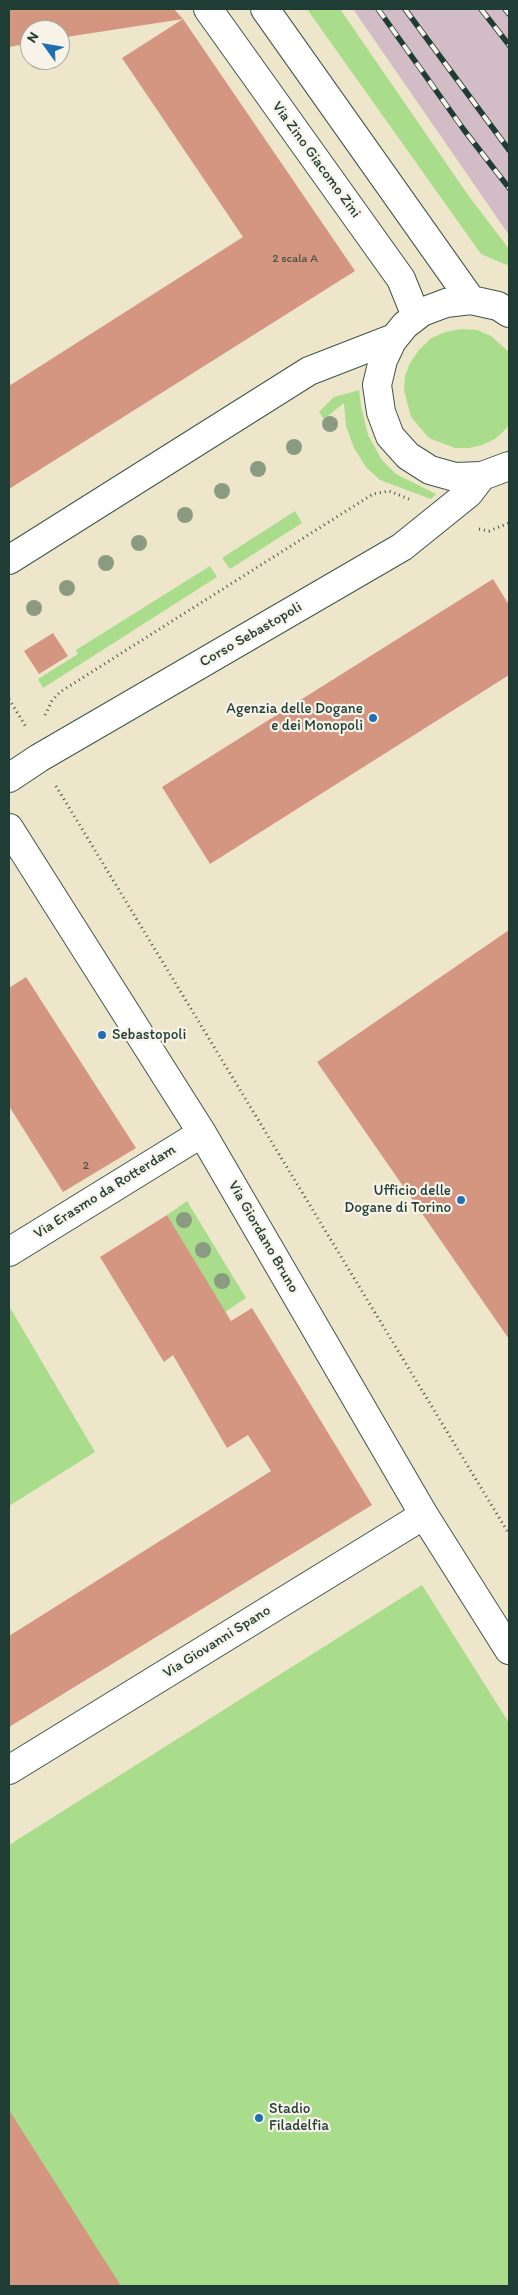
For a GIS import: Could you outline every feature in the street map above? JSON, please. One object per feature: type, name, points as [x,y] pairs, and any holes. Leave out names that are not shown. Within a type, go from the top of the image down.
[{"type":"street","name":"Via Zino Giacomo Zini","points":[[208,9],[401,279],[416,316]]},
{"type":"street","points":[[265,9],[470,300]]},
{"type":"street","points":[[509,313],[498,306],[470,300],[446,303],[416,316],[394,338],[383,360],[377,385],[381,412],[390,436],[408,456],[430,470],[455,477],[482,476],[509,466]]},
{"type":"street","points":[[9,560],[309,371],[394,338]]},
{"type":"street","name":"Corso Sebastopoli","points":[[9,778],[39,758],[402,548],[470,493],[482,476]]},
{"type":"street","name":"Via Giordano Bruno","points":[[9,828],[202,1133],[424,1514],[509,1650]]},
{"type":"street","name":"Via Erasmo da Rotterdam","points":[[9,1252],[202,1133]]},
{"type":"street","name":"Via Giovanni Spano","points":[[9,1770],[424,1514]]},
{"type":"path","points":[[509,523],[489,530],[478,529],[447,513],[428,508],[389,491],[373,494],[60,692],[52,701],[42,722],[39,758],[509,1534]]},
{"type":"shaded area","points":[[353,9],[509,9],[509,235]]},
{"type":"green space","points":[[307,9],[340,9],[468,195],[509,249],[509,266],[481,254]]},
{"type":"green space","points":[[461,329],[477,330],[491,336],[509,352],[509,426],[495,439],[469,448],[455,448],[429,438],[411,417],[404,390],[405,376],[410,363],[419,350],[430,339],[445,332]]},
{"type":"green space","points":[[359,390],[368,435],[382,460],[396,474],[436,494],[431,499],[380,480],[366,467],[354,448],[346,426],[344,403],[324,419],[319,412],[334,397]]},
{"type":"green space","points":[[295,511],[302,523],[230,569],[222,558]]},
{"type":"green space","points":[[210,566],[217,577],[43,688],[38,679],[78,654],[76,650]]},
{"type":"green space","points":[[187,1201],[246,1298],[225,1312],[167,1215]]},
{"type":"green space","points":[[9,1306],[95,1452],[9,1506]]},
{"type":"green space","name":"Stadio Filadelfia","points":[[422,1585],[509,1723],[509,2286],[9,2286],[9,1845]]},
{"type":"building","points":[[9,9],[174,9],[183,19],[70,36],[70,20],[20,20],[20,45],[9,47]]},
{"type":"building","points":[[183,19],[355,271],[9,489],[9,386],[243,237],[122,58]]},
{"type":"building","points":[[493,579],[509,605],[509,675],[210,864],[162,787]]},
{"type":"building","points":[[53,633],[68,656],[39,674],[24,651]]},
{"type":"building","name":"Ufficio delle Dogane di Torino","points":[[509,930],[509,1339],[317,1062]]},
{"type":"building","points":[[26,977],[136,1148],[63,1192],[9,1106],[9,988]]},
{"type":"building","points":[[167,1215],[231,1321],[252,1308],[372,1505],[9,1727],[9,1636],[271,1471],[248,1435],[227,1448],[173,1355],[164,1362],[100,1257]]},
{"type":"building","points":[[9,2110],[121,2286],[11,2286],[9,2283]]},
{"type":"railway","points":[[378,9],[464,130],[509,188]]},
{"type":"railway","points":[[405,9],[509,150]]},
{"type":"railway","points":[[481,9],[509,45]]},
{"type":"railway","points":[[505,9],[509,14]]},
{"type":"place","name":"Agenzia delle Dogane e dei Monopoli","points":[[373,718]]},
{"type":"place","name":"Sebastopoli","points":[[102,1035]]},
{"type":"place","name":"Ufficio delle Dogane di Torino","points":[[461,1200]]},
{"type":"place","name":"Stadio Filadelfia","points":[[259,2118]]}]
